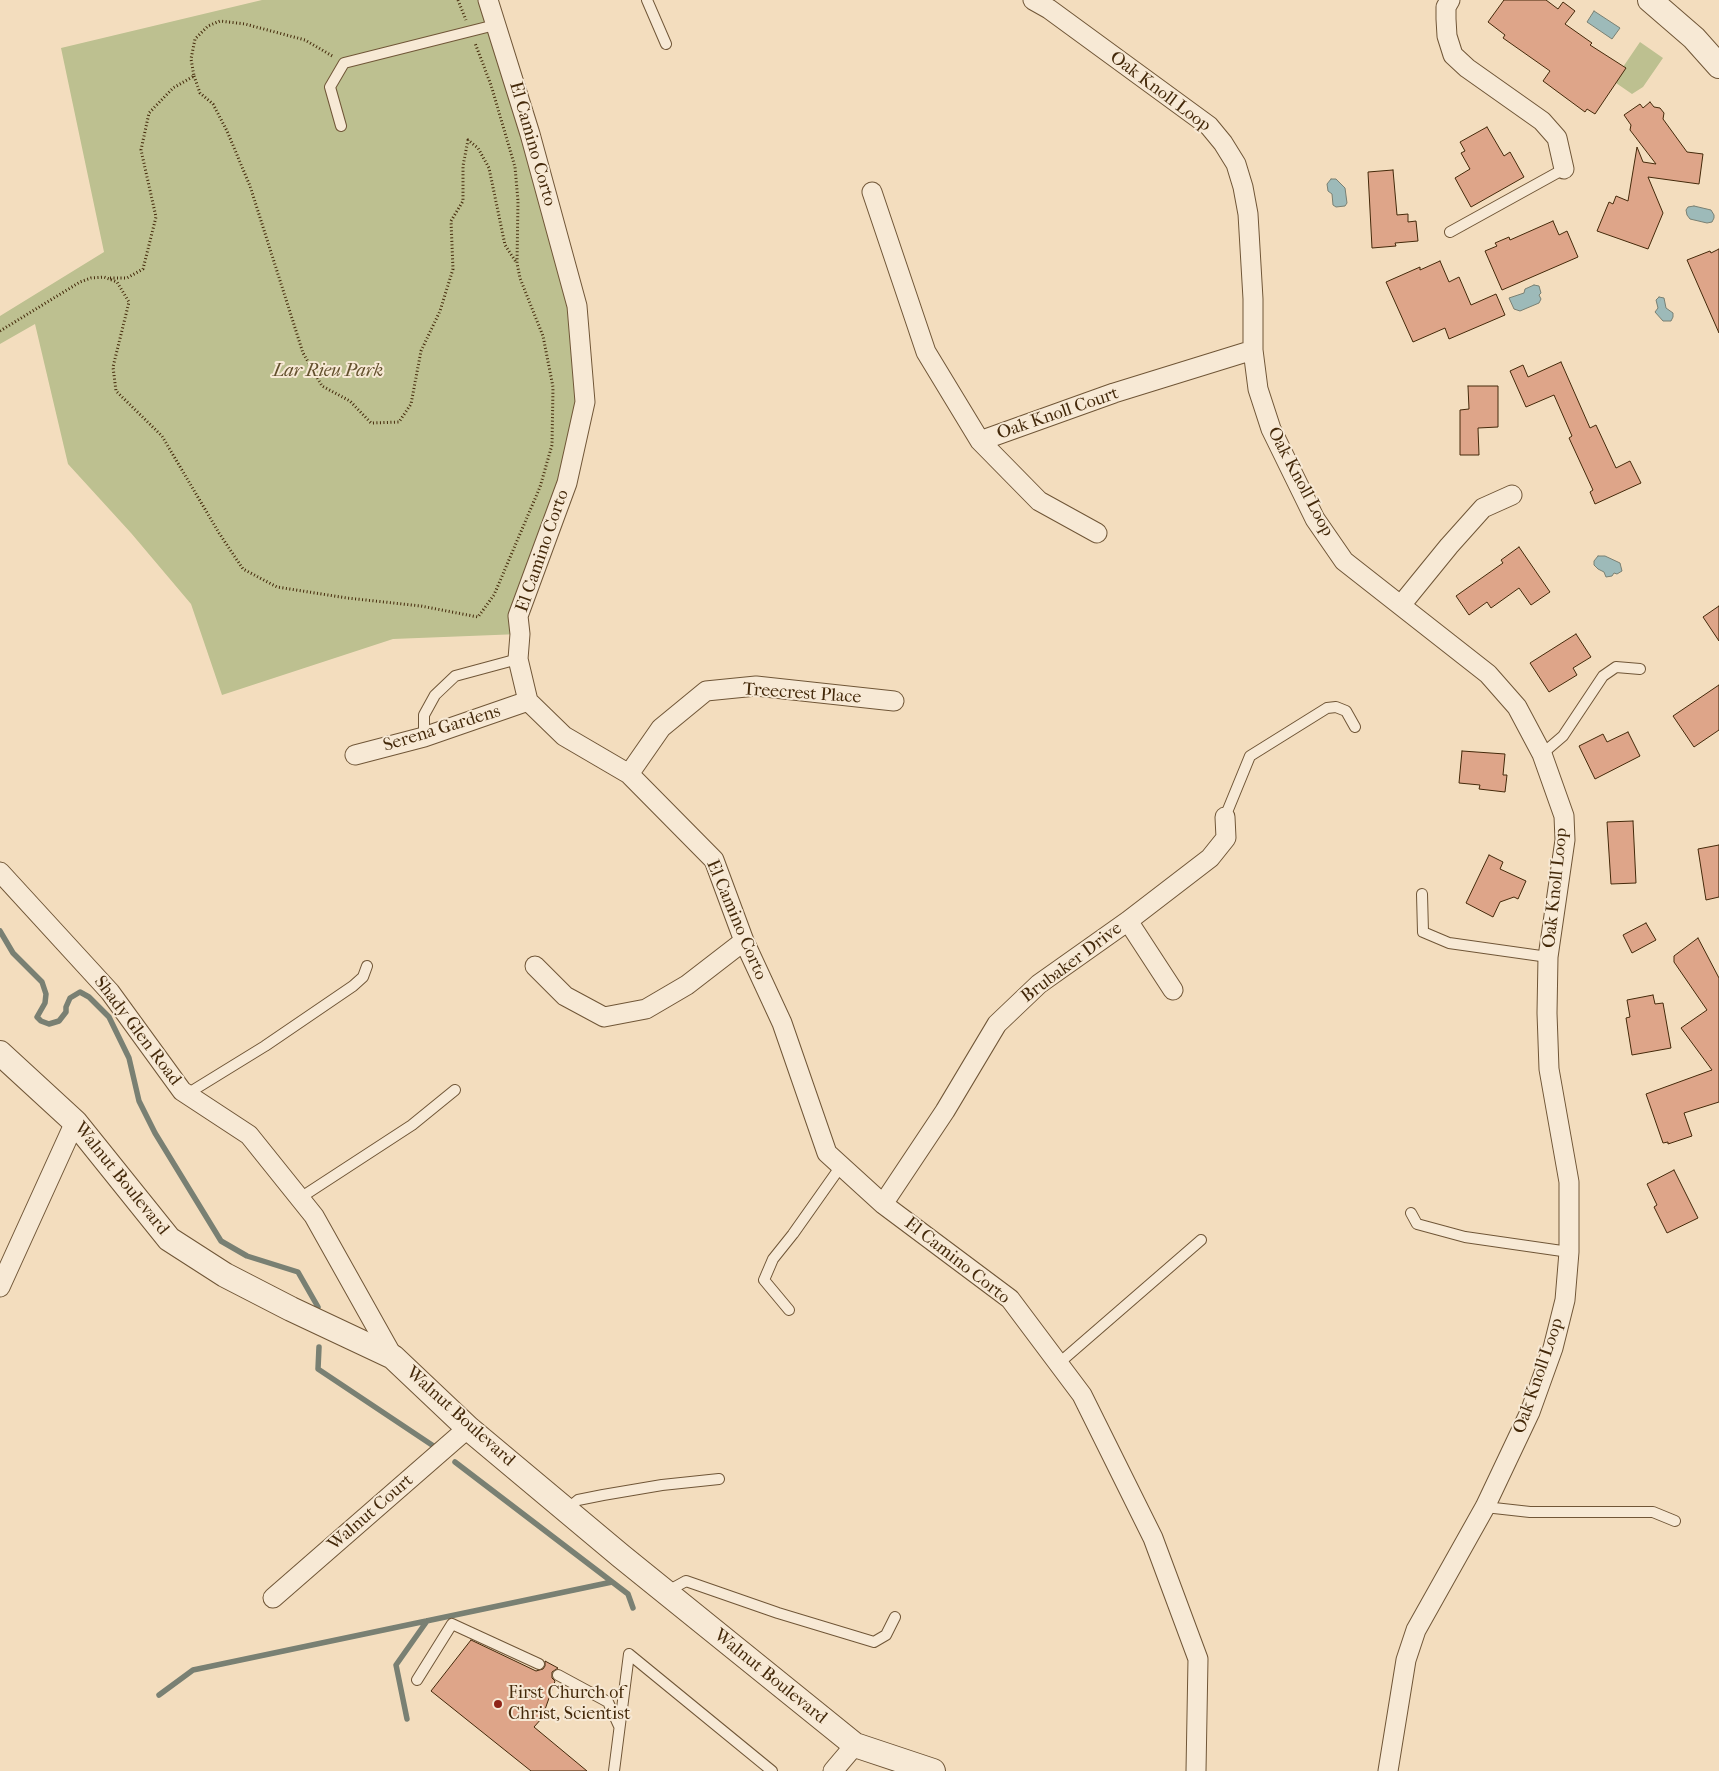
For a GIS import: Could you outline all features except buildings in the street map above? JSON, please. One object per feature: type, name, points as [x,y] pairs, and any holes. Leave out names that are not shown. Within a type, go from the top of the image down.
[{"type":"street","name":"El Camino Corto","points":[[488,0],[530,134],[577,306],[586,402],[566,483],[518,616],[520,634],[518,659],[528,701],[564,736],[629,774],[714,860],[744,941],[782,1023],[827,1153],[883,1204],[1010,1299],[1082,1395],[1153,1538],[1198,1659],[1196,1771]]},
{"type":"street","name":"Oak Knoll Loop","points":[[1033,0],[1210,126],[1223,143],[1236,164],[1248,214],[1254,350],[1258,389],[1271,429],[1315,519],[1344,561],[1488,674],[1517,707],[1542,754],[1564,816],[1565,840],[1548,957],[1547,1013],[1549,1069],[1569,1182],[1569,1252],[1565,1300],[1553,1348],[1530,1412],[1486,1507],[1414,1638],[1406,1660],[1388,1771]]},
{"type":"street","points":[[1450,0],[1446,7],[1446,19],[1447,36],[1452,55],[1467,68],[1542,121],[1557,138],[1564,169]]},
{"type":"street","points":[[1650,0],[1694,38],[1719,66]]},
{"type":"street","name":"Oak Knoll Court","points":[[872,192],[926,352],[980,441],[1114,393],[1254,350]]},
{"type":"street","points":[[980,441],[1039,501],[1097,533]]},
{"type":"street","points":[[1402,605],[1449,546],[1484,508],[1512,495]]},
{"type":"street","name":"Treecrest Place","points":[[629,774],[661,728],[706,691],[756,686],[894,701]]},
{"type":"street","name":"Serena Gardens","points":[[355,755],[424,738],[528,701]]},
{"type":"street","name":"Brubaker Drive","points":[[883,1204],[945,1110],[997,1024],[1039,984],[1128,921],[1210,858],[1226,838],[1225,817]]},
{"type":"street","name":"Shady Glen Road","points":[[0,872],[110,992],[182,1091],[249,1135],[314,1216],[393,1357]]},
{"type":"street","points":[[1128,921],[1173,990]]},
{"type":"street","points":[[535,966],[565,996],[604,1016],[646,1009],[687,985],[744,941]]},
{"type":"street","name":"Walnut Boulevard","points":[[0,1053],[75,1122],[169,1239],[225,1275],[291,1309],[393,1357],[468,1428],[665,1593],[855,1745],[933,1771]]},
{"type":"street","points":[[0,1287],[75,1122]]},
{"type":"street","name":"Walnut Court","points":[[273,1598],[468,1428]]},
{"type":"street","points":[[833,1771],[855,1745]]},
{"type":"lane","points":[[647,0],[666,44]]},
{"type":"lane","points":[[342,126],[330,87],[344,63],[496,25]]},
{"type":"lane","points":[[1450,232],[1564,169]]},
{"type":"lane","points":[[424,738],[424,715],[435,695],[455,676],[518,659]]},
{"type":"lane","points":[[1542,754],[1563,736],[1603,676],[1616,667],[1640,669]]},
{"type":"lane","points":[[1225,817],[1250,756],[1327,708],[1336,707],[1346,711],[1355,727]]},
{"type":"lane","points":[[1422,894],[1423,932],[1449,943],[1548,957]]},
{"type":"lane","points":[[187,1094],[264,1046],[353,986],[363,977],[367,966]]},
{"type":"lane","points":[[300,1198],[412,1125],[455,1090]]},
{"type":"lane","points":[[789,1310],[764,1280],[773,1259],[841,1166]]},
{"type":"lane","points":[[1411,1213],[1417,1224],[1465,1237],[1569,1252]]},
{"type":"lane","points":[[1058,1364],[1201,1240]]},
{"type":"lane","points":[[566,1510],[578,1500],[662,1485],[719,1479]]},
{"type":"lane","points":[[1486,1507],[1530,1512],[1653,1512],[1675,1521]]},
{"type":"lane","points":[[665,1593],[686,1581],[778,1613],[874,1642],[886,1635],[895,1617]]},
{"type":"lane","points":[[417,1680],[452,1624],[538,1664]]},
{"type":"lane","points":[[614,1771],[629,1654],[772,1771]]},
{"type":"lane","points":[[558,1675],[608,1702],[619,1726]]},
{"type":"path","points":[[458,0],[491,85],[515,167],[518,201],[516,263]]},
{"type":"path","points":[[106,278],[116,282],[129,302],[113,368],[116,391],[162,436],[243,570],[277,587],[347,598],[421,606],[478,617],[494,595],[540,487],[552,445],[553,387],[542,336],[516,263],[506,244],[489,168],[478,148],[468,140],[464,166],[463,201],[451,221],[453,269],[440,311],[421,351],[410,404],[399,422],[371,423],[350,401],[322,386],[302,352],[246,177],[227,131],[213,104],[200,93],[191,59],[195,39],[208,26],[220,21],[246,24],[305,40],[344,63]]},
{"type":"path","points":[[0,331],[80,282],[91,278],[127,278],[143,269],[156,217],[142,150],[148,114],[173,88],[194,76]]},
{"type":"green space","name":"Lar Rieu Park","points":[[262,0],[488,0],[577,306],[585,402],[520,634],[393,639],[222,695],[191,604],[131,533],[68,464],[35,324],[0,344],[0,316],[104,252],[61,48]]},
{"type":"green space","points":[[1640,42],[1663,58],[1643,87],[1632,94],[1616,83],[1623,67]]},
{"type":"water","points":[[1594,11],[1620,28],[1612,39],[1587,22]]},
{"type":"water","points":[[1331,179],[1336,179],[1345,188],[1347,203],[1345,206],[1336,207],[1333,205],[1332,194],[1328,191],[1327,184]]},
{"type":"water","points":[[1694,206],[1711,210],[1714,215],[1712,222],[1707,223],[1690,219],[1686,210],[1688,207]]},
{"type":"water","points":[[1534,285],[1539,286],[1541,293],[1539,295],[1541,299],[1539,303],[1520,311],[1514,309],[1509,298],[1524,293],[1525,289]]},
{"type":"water","points":[[1659,297],[1664,298],[1666,308],[1673,313],[1671,321],[1663,321],[1655,312],[1658,308],[1656,300]]},
{"type":"water","points":[[1598,556],[1605,556],[1620,563],[1622,571],[1606,577],[1604,572],[1594,565],[1594,561]]},
{"type":"waterway","points":[[0,931],[13,953],[42,982],[46,994],[45,1003],[37,1017],[41,1021],[49,1024],[59,1021],[66,1012],[70,998],[80,992],[89,997],[109,1017],[129,1058],[139,1101],[155,1133],[221,1241],[247,1256],[298,1272],[318,1307]]},
{"type":"waterway","points":[[319,1347],[318,1369],[435,1447]]},
{"type":"waterway","points":[[455,1462],[628,1594],[633,1608]]},
{"type":"waterway","points":[[159,1695],[193,1670],[612,1582]]},
{"type":"waterway","points":[[407,1719],[396,1665],[427,1621]]},
{"type":"place","name":"First Church of Christ, Scientist","points":[[498,1704]]}]
